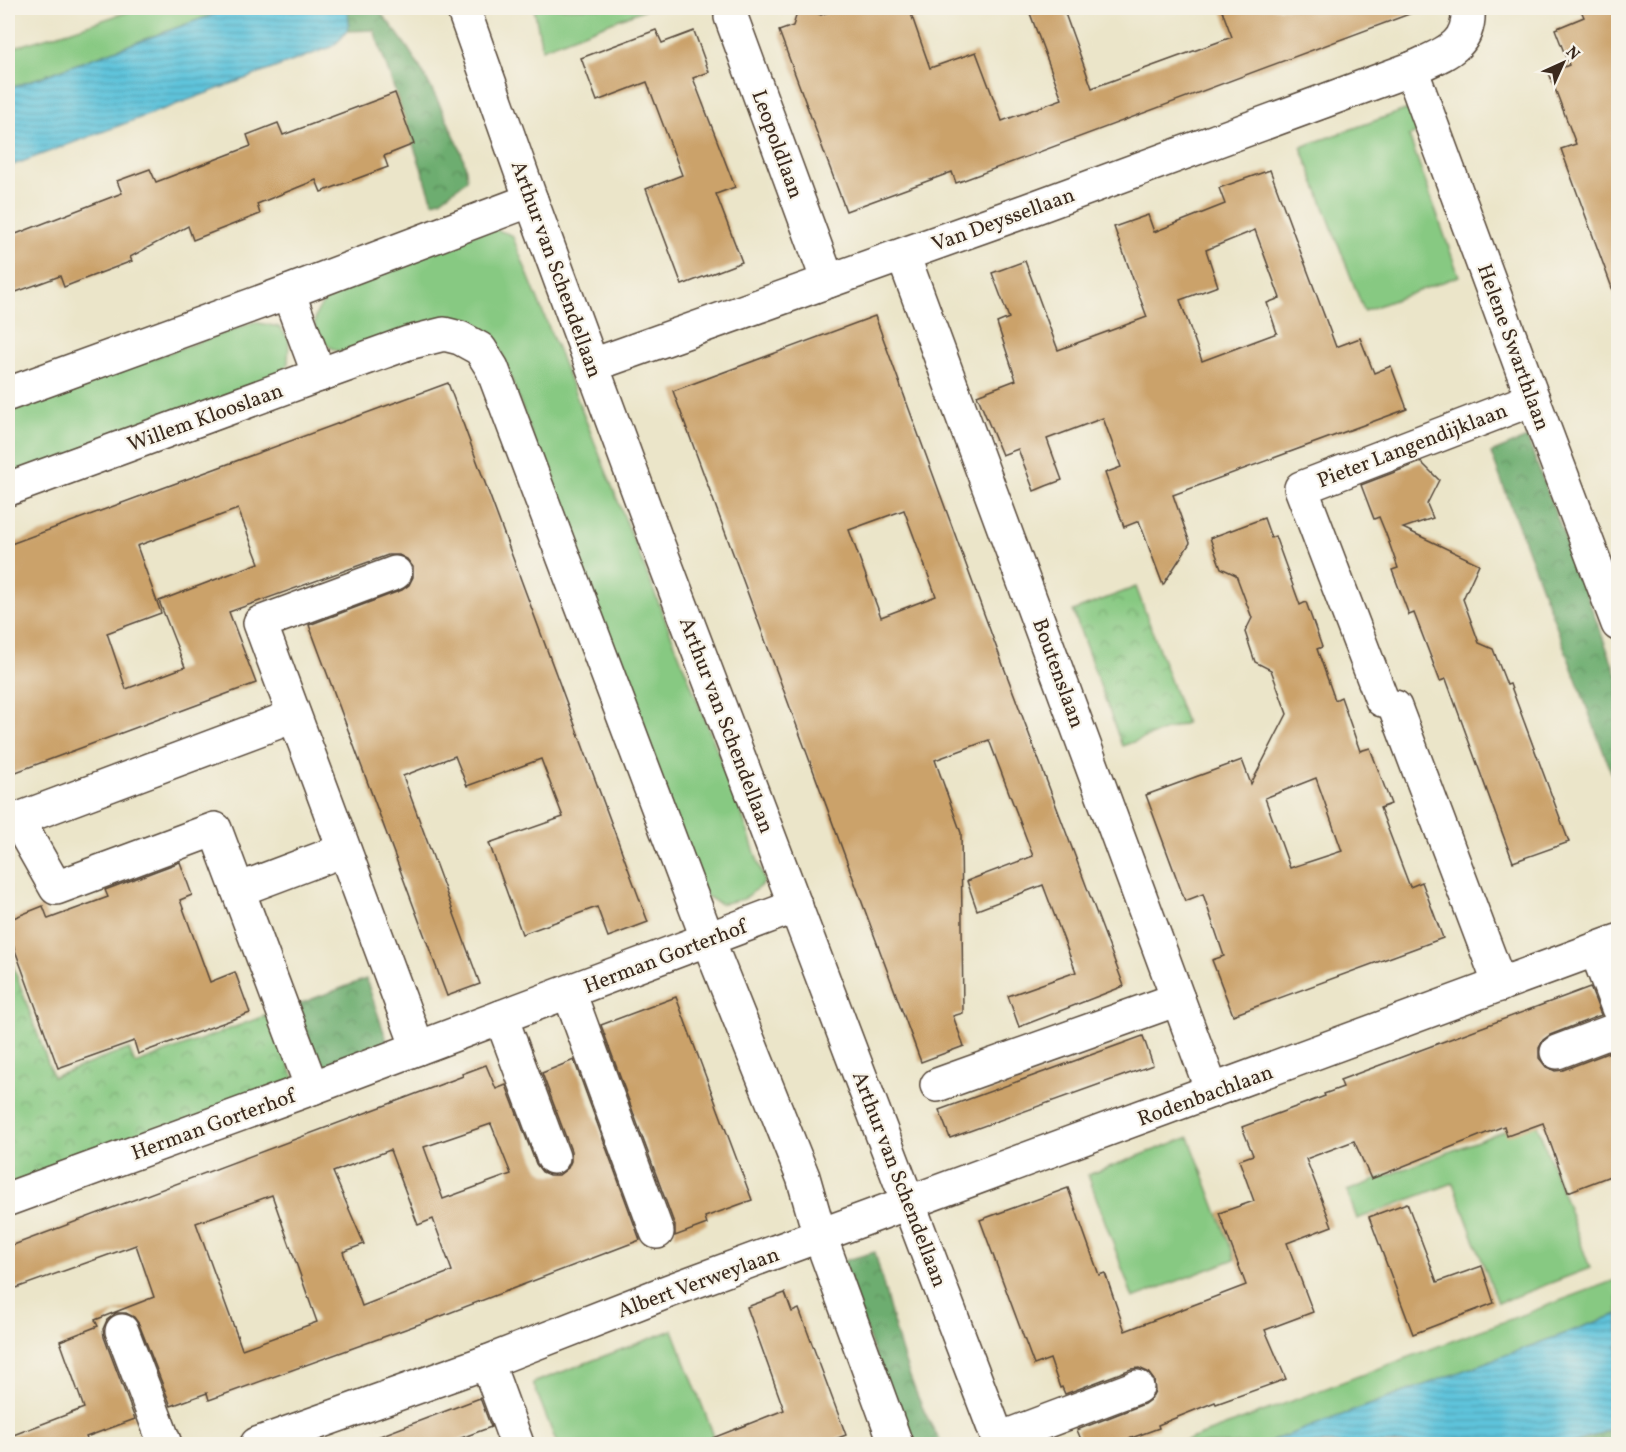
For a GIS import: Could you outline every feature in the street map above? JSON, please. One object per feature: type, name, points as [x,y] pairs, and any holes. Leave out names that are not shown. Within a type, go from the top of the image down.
[{"type":"street","name":"Arthur van Schendellaan","points":[[463,8],[657,542],[999,1442],[1137,1387]]},
{"type":"street","name":"Leopoldlaan","points":[[733,8],[732,17],[828,281]]},
{"type":"street","points":[[1412,69],[1458,46],[1469,22],[1468,8]]},
{"type":"street","name":"Van Deyssellaan","points":[[592,365],[903,255],[1412,69]]},
{"type":"street","name":"Helene Swarthlaan","points":[[1412,69],[1618,624]]},
{"type":"street","points":[[8,394],[531,200]]},
{"type":"street","name":"Boutenslaan","points":[[903,255],[1212,1091]]},
{"type":"street","points":[[288,292],[319,375],[408,343],[444,334],[460,338],[480,349],[492,368],[708,940],[803,1177],[820,1236],[896,1444]]},
{"type":"street","name":"Willem Klooslaan","points":[[8,489],[319,375]]},
{"type":"street","name":"Pieter Langendijklaan","points":[[1500,986],[1301,488],[1533,399]]},
{"type":"street","points":[[395,573],[260,623],[418,1048]]},
{"type":"street","points":[[294,716],[13,821],[56,888],[215,829],[312,1088]]},
{"type":"street","points":[[238,890],[344,850]]},
{"type":"street","name":"Herman Gorterhof","points":[[8,1199],[312,1088],[796,906]]},
{"type":"street","name":"Rodenbachlaan","points":[[909,1203],[1607,945],[1618,1008]]},
{"type":"street","points":[[569,992],[657,1232]]},
{"type":"street","points":[[937,1085],[1178,999]]},
{"type":"street","points":[[501,1017],[553,1158]]},
{"type":"street","points":[[1557,1052],[1618,1029]]},
{"type":"street","name":"Albert Verweylaan","points":[[257,1444],[487,1362],[909,1203]]},
{"type":"street","points":[[122,1331],[165,1444]]},
{"type":"street","points":[[487,1362],[512,1443]]},
{"type":"green space","points":[[140,8],[231,8],[8,89],[8,49]]},
{"type":"green space","points":[[359,8],[376,8],[398,34],[425,76],[458,143],[465,164],[467,180],[440,200],[433,202],[374,30],[347,31],[348,12]]},
{"type":"green space","points":[[534,8],[648,8],[542,49]]},
{"type":"green space","points":[[1411,108],[1420,132],[1409,136],[1459,276],[1364,311],[1301,147]]},
{"type":"green space","points":[[494,229],[512,235],[737,800],[765,882],[744,899],[720,904],[701,893],[501,351],[479,326],[450,321],[348,355],[327,345],[316,330],[317,313],[322,304],[332,295],[465,236]]},
{"type":"green space","points":[[254,322],[279,327],[289,339],[288,364],[277,378],[8,478],[8,410]]},
{"type":"green space","points":[[1527,438],[1618,678],[1618,790],[1491,453]]},
{"type":"green space","points":[[1136,587],[1186,723],[1122,746],[1073,611]]},
{"type":"green space","points":[[8,952],[53,1077],[129,1049],[135,1064],[270,1014],[295,1081],[8,1189]]},
{"type":"green space","points":[[366,979],[388,1044],[326,1069],[317,1059],[296,1005]]},
{"type":"green space","points":[[1535,1119],[1590,1268],[1498,1303],[1453,1183],[1357,1219],[1347,1191]]},
{"type":"green space","points":[[1189,1137],[1235,1259],[1133,1298],[1088,1175]]},
{"type":"green space","points":[[875,1252],[909,1375],[929,1422],[942,1444],[909,1444],[840,1262]]},
{"type":"green space","points":[[1618,1279],[1618,1314],[1263,1444],[1177,1444]]},
{"type":"green space","points":[[673,1330],[717,1444],[557,1444],[533,1383]]},
{"type":"green space","points":[[1618,1427],[1618,1444],[1571,1444]]},
{"type":"water","points":[[231,8],[346,8],[349,20],[347,31],[331,47],[8,167],[8,89]]},
{"type":"water","points":[[1618,1314],[1618,1427],[1571,1444],[1263,1444]]},
{"type":"building","points":[[839,8],[909,8],[930,68],[976,52],[1002,121],[1062,99],[1028,8],[1063,8],[1092,88],[1232,37],[1221,8],[1420,8],[1420,10],[956,183],[952,172],[846,211],[779,31],[793,26],[797,13],[808,9],[821,15]]},
{"type":"building","points":[[1580,8],[1618,8],[1618,295],[1615,296],[1561,149],[1576,144],[1549,73],[1569,65],[1555,29],[1584,17]]},
{"type":"building","points":[[656,30],[662,43],[694,31],[709,72],[693,78],[735,187],[716,194],[742,262],[682,285],[646,189],[682,175],[647,82],[597,101],[581,58]]},
{"type":"building","points":[[395,93],[414,144],[384,156],[388,167],[321,192],[316,180],[257,204],[260,214],[193,240],[188,226],[130,257],[132,261],[64,287],[60,276],[8,295],[8,237],[122,193],[117,181],[150,169],[156,182],[251,146],[247,135],[278,123],[283,135]]},
{"type":"building","points":[[1270,170],[1336,347],[1360,338],[1374,373],[1391,366],[1407,409],[1173,495],[1190,543],[1163,585],[1139,521],[1124,527],[1105,473],[1121,467],[1103,418],[1047,439],[1062,480],[1034,491],[1018,449],[1002,455],[977,395],[1016,380],[997,323],[1009,318],[992,273],[1025,261],[1058,350],[1147,317],[1114,227],[1148,215],[1154,232],[1225,204],[1219,188]],"holes":[[[1255,230],[1280,298],[1267,303],[1277,333],[1202,361],[1180,300],[1218,286],[1206,250]]]},
{"type":"building","points":[[875,316],[1124,986],[1019,1027],[1008,996],[1076,972],[1043,885],[977,910],[967,881],[1033,856],[989,740],[935,760],[961,833],[963,1013],[953,1016],[964,1046],[921,1062],[673,391]],"holes":[[[904,510],[936,596],[881,617],[849,530]]]},
{"type":"building","points":[[448,383],[648,922],[608,937],[597,907],[522,934],[489,843],[563,817],[541,759],[467,786],[455,756],[403,776],[480,984],[447,996],[309,625],[402,590],[409,585],[413,577],[413,567],[407,559],[399,555],[388,555],[229,612],[256,683],[8,775],[8,545]],"holes":[[[238,509],[259,563],[159,601],[185,667],[126,689],[107,633],[161,613],[137,546]]]},
{"type":"building","points":[[1421,462],[1439,480],[1427,504],[1433,518],[1403,528],[1479,564],[1463,599],[1479,643],[1493,649],[1507,685],[1510,684],[1569,842],[1513,862],[1446,679],[1440,681],[1414,613],[1409,615],[1392,570],[1398,568],[1386,534],[1379,517],[1374,519],[1361,485]]},
{"type":"building","points":[[1264,518],[1271,538],[1275,536],[1300,605],[1306,602],[1322,647],[1317,649],[1335,700],[1341,697],[1360,751],[1370,748],[1391,804],[1380,808],[1410,887],[1422,882],[1443,938],[1233,1015],[1212,960],[1224,956],[1203,894],[1185,901],[1146,795],[1242,760],[1251,784],[1287,714],[1271,670],[1255,662],[1245,632],[1252,618],[1236,575],[1221,568],[1210,538]],"holes":[[[1316,778],[1342,851],[1290,868],[1265,798]]]},
{"type":"building","points":[[180,862],[192,895],[180,900],[210,982],[235,972],[250,1013],[138,1054],[134,1041],[58,1068],[8,931],[8,920],[43,906],[48,919],[108,897],[105,890]]},
{"type":"building","points":[[1590,987],[1601,1015],[1550,1035],[1543,1040],[1539,1048],[1539,1058],[1546,1067],[1555,1071],[1618,1049],[1618,1173],[1568,1192],[1543,1123],[1507,1136],[1504,1126],[1371,1179],[1354,1141],[1306,1159],[1332,1226],[1287,1243],[1313,1312],[1265,1330],[1286,1379],[1216,1404],[1215,1402],[1158,1425],[1159,1428],[1115,1444],[1083,1444],[1077,1430],[1144,1404],[1151,1399],[1155,1391],[1154,1380],[1148,1372],[1139,1368],[1131,1369],[1065,1394],[1062,1387],[1060,1388],[1050,1359],[1034,1365],[980,1220],[1068,1188],[1099,1275],[1105,1273],[1125,1331],[1246,1285],[1219,1213],[1254,1201],[1239,1160],[1253,1155],[1242,1127],[1325,1096],[1324,1094],[1343,1087],[1340,1080]]},
{"type":"building","points":[[676,997],[752,1200],[705,1217],[707,1224],[675,1236],[675,1226],[601,1025]]},
{"type":"building","points":[[1143,1036],[1153,1065],[950,1138],[939,1110]]},
{"type":"building","points":[[574,1060],[640,1240],[436,1318],[209,1400],[207,1393],[171,1406],[139,1324],[134,1317],[126,1313],[116,1313],[107,1320],[103,1329],[104,1337],[135,1419],[86,1437],[89,1444],[8,1444],[8,1437],[84,1408],[60,1341],[98,1326],[95,1320],[154,1297],[136,1245],[8,1291],[8,1247],[463,1076],[462,1074],[486,1065],[496,1089],[506,1085],[536,1164],[542,1172],[559,1175],[568,1168],[571,1151],[542,1073]],"holes":[[[491,1124],[511,1174],[443,1199],[424,1147]],[[390,1150],[418,1225],[433,1219],[452,1271],[362,1306],[343,1252],[364,1244],[333,1172]],[[272,1195],[317,1322],[242,1349],[196,1223]]]},
{"type":"building","points":[[1407,1203],[1437,1282],[1482,1266],[1494,1303],[1413,1334],[1369,1217]]},
{"type":"building","points":[[785,1293],[792,1312],[799,1309],[846,1435],[822,1444],[701,1444],[784,1410],[747,1307]]},
{"type":"building","points":[[480,1398],[491,1427],[445,1444],[364,1444],[364,1442]]}]
